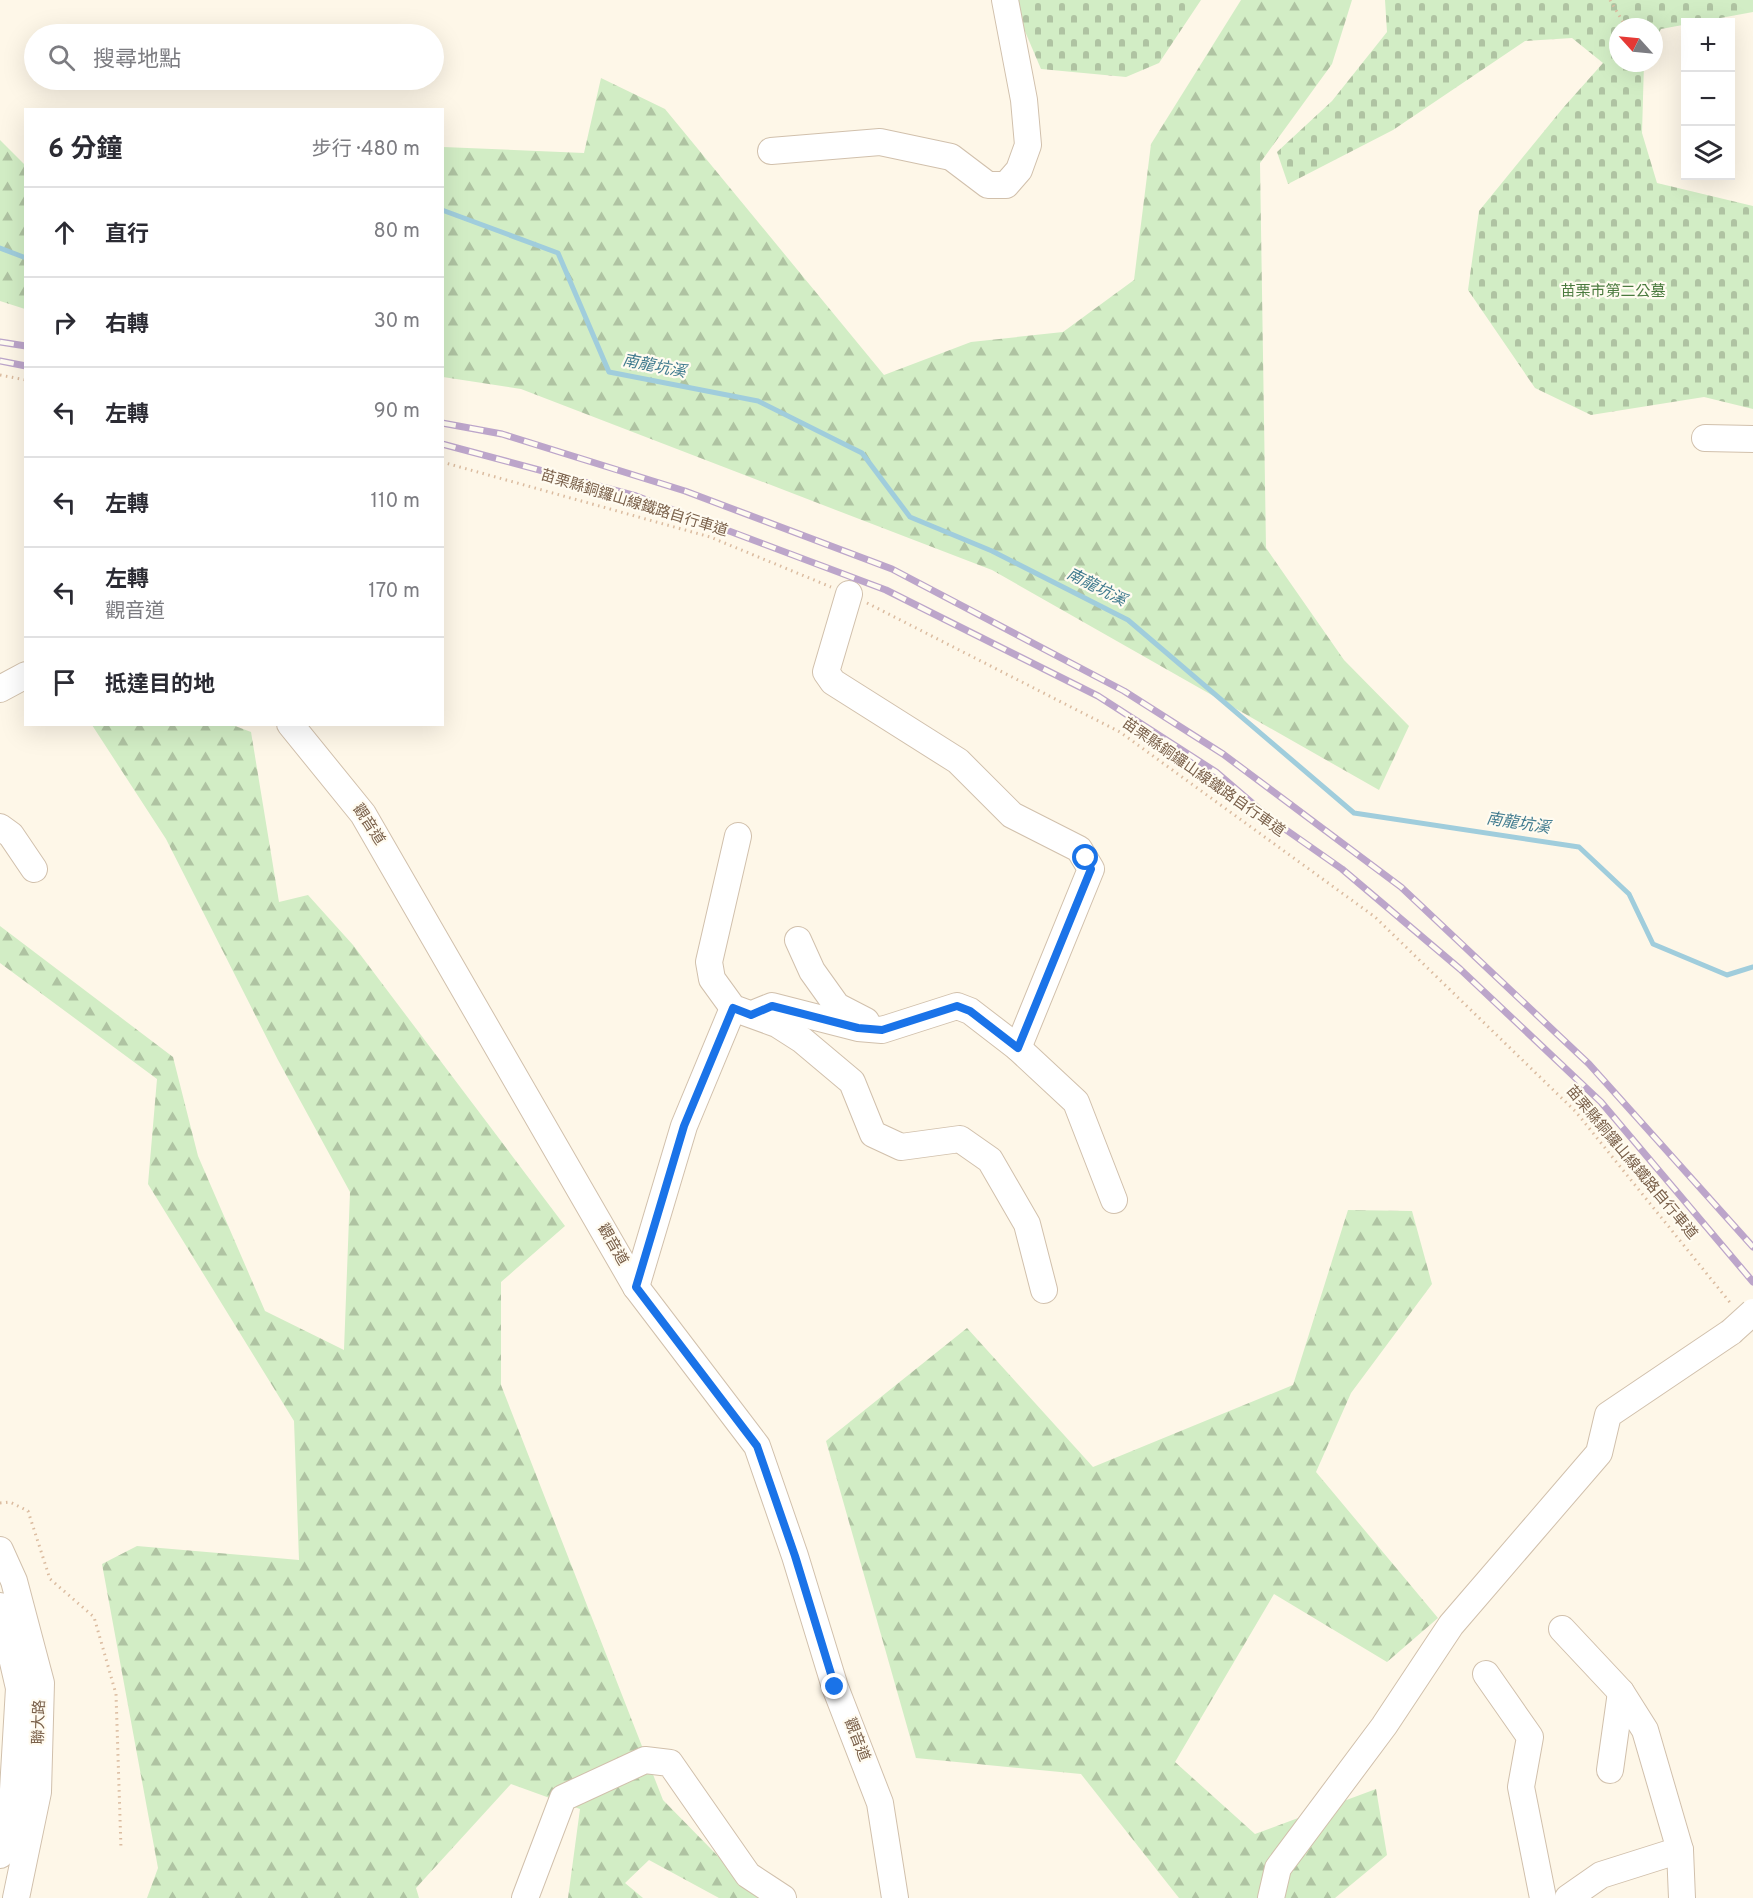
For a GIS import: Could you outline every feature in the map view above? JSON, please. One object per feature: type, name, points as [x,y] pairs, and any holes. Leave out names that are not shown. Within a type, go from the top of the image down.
[{"type":"street","points":[[771,151],[880,142],[951,157],[988,185],[1006,185],[1019,170],[1028,145],[1024,100],[1005,0]]},
{"type":"street","points":[[1705,438],[1753,440]]},
{"type":"street","points":[[849,594],[826,672],[833,682],[958,761],[1012,815],[1079,849],[1091,869],[1018,1048]]},
{"type":"street","points":[[0,689],[24,676]]},
{"type":"street","name":"觀音道","points":[[292,726],[363,814],[636,1287],[757,1446],[795,1556],[835,1687],[880,1803],[888,1895]]},
{"type":"street","points":[[0,827],[11,835],[34,869]]},
{"type":"street","points":[[738,836],[709,962],[712,979],[742,1011],[777,1024],[802,1040],[852,1082],[873,1134],[900,1147],[960,1139],[990,1160],[1027,1224],[1044,1290]]},
{"type":"street","points":[[798,940],[812,971],[837,1006],[882,1030]]},
{"type":"street","points":[[742,1011],[772,1006],[858,1028],[882,1030],[957,1006],[970,1011],[1018,1048],[1076,1102],[1114,1200]]},
{"type":"street","points":[[636,1287],[684,1126],[742,1011]]},
{"type":"street","points":[[1271,1898],[1278,1868],[1384,1726],[1451,1625],[1599,1453],[1608,1415],[1741,1319]]},
{"type":"street","name":"聯大路","points":[[0,1550],[14,1581],[20,1686],[13,1790],[0,1855]]},
{"type":"street","name":"聯大路","points":[[0,1606],[20,1686],[38,1792],[16,1898]]},
{"type":"street","points":[[1562,1629],[1621,1692],[1645,1730],[1680,1850],[1682,1898]]},
{"type":"street","points":[[1486,1674],[1530,1737],[1521,1787],[1543,1898]]},
{"type":"street","points":[[1610,1770],[1621,1692]]},
{"type":"street","points":[[525,1898],[563,1797],[645,1760],[670,1763],[748,1875],[783,1898]]},
{"type":"street","points":[[1568,1898],[1601,1875],[1680,1850]]},
{"type":"path","points":[[1610,0],[1621,18]]},
{"type":"path","points":[[0,375],[24,380]]},
{"type":"path","name":"苗栗縣銅鑼山線鐵路自行車道","points":[[444,463],[710,537],[849,594],[1120,732],[1375,917],[1576,1112],[1727,1297],[1741,1319]]},
{"type":"path","points":[[0,1503],[10,1502],[28,1511],[50,1579],[94,1617],[116,1694],[121,1849]]},
{"type":"green space","points":[[1017,0],[1201,0],[1159,63],[1126,77],[1041,69],[1021,22]]},
{"type":"green space","points":[[1241,0],[1352,0],[1332,64],[1260,163],[1266,548],[1344,660],[1409,726],[1379,790],[992,570],[521,389],[444,377],[444,147],[584,153],[601,78],[665,109],[884,375],[971,342],[1063,332],[1134,280],[1151,144]]},
{"type":"green space","name":"苗栗市第二公墓","points":[[1385,0],[1753,0],[1753,12],[1721,18],[1681,18],[1681,25],[1663,29],[1663,18],[1609,18],[1609,72],[1644,72],[1642,133],[1657,183],[1753,206],[1753,409],[1704,397],[1591,415],[1535,388],[1468,290],[1479,211],[1603,63],[1572,38],[1525,41],[1393,130],[1288,184],[1277,152],[1332,101],[1387,32]]},
{"type":"green space","points":[[0,140],[24,164],[24,309],[0,301]]},
{"type":"green space","points":[[93,726],[235,726],[251,732],[279,902],[308,895],[353,945],[565,1226],[501,1282],[501,1385],[663,1800],[759,1898],[719,1898],[649,1860],[625,1883],[643,1898],[568,1898],[580,1809],[511,1784],[416,1888],[419,1898],[147,1898],[158,1868],[102,1564],[137,1546],[299,1560],[294,1421],[148,1184],[157,1079],[0,963],[0,926],[173,1057],[198,1156],[265,1311],[344,1350],[350,1192],[278,1060],[166,839]]},
{"type":"green space","points":[[1348,1210],[1412,1211],[1432,1284],[1351,1393],[1316,1472],[1438,1618],[1387,1662],[1274,1594],[1175,1762],[1255,1834],[1376,1789],[1387,1855],[1335,1898],[1179,1898],[1081,1774],[916,1758],[826,1441],[967,1328],[1093,1467],[1293,1385]]},
{"type":"waterway","name":"南龍坑溪","points":[[444,211],[558,253],[609,372],[758,401],[862,453],[910,517],[992,551],[1128,620],[1354,813],[1579,847],[1629,894],[1653,944],[1727,975],[1753,967]]},
{"type":"waterway","name":"南龍坑溪","points":[[0,248],[24,257]]},
{"type":"railway","points":[[0,342],[24,346]]},
{"type":"railway","points":[[0,361],[24,366]]},
{"type":"railway","points":[[444,423],[502,434],[685,491],[892,569],[1124,691],[1223,754],[1401,887],[1589,1064],[1753,1247]]},
{"type":"railway","points":[[444,445],[636,496],[886,590],[1098,696],[1216,772],[1272,820],[1342,869],[1460,969],[1601,1102],[1753,1282]]},
{"type":"route","points":[[835,1687],[795,1556],[757,1446],[636,1287],[684,1126],[733,1008],[751,1015],[772,1006],[858,1028],[882,1030],[957,1006],[970,1011],[1018,1048],[1091,869],[1086,858]]}]
